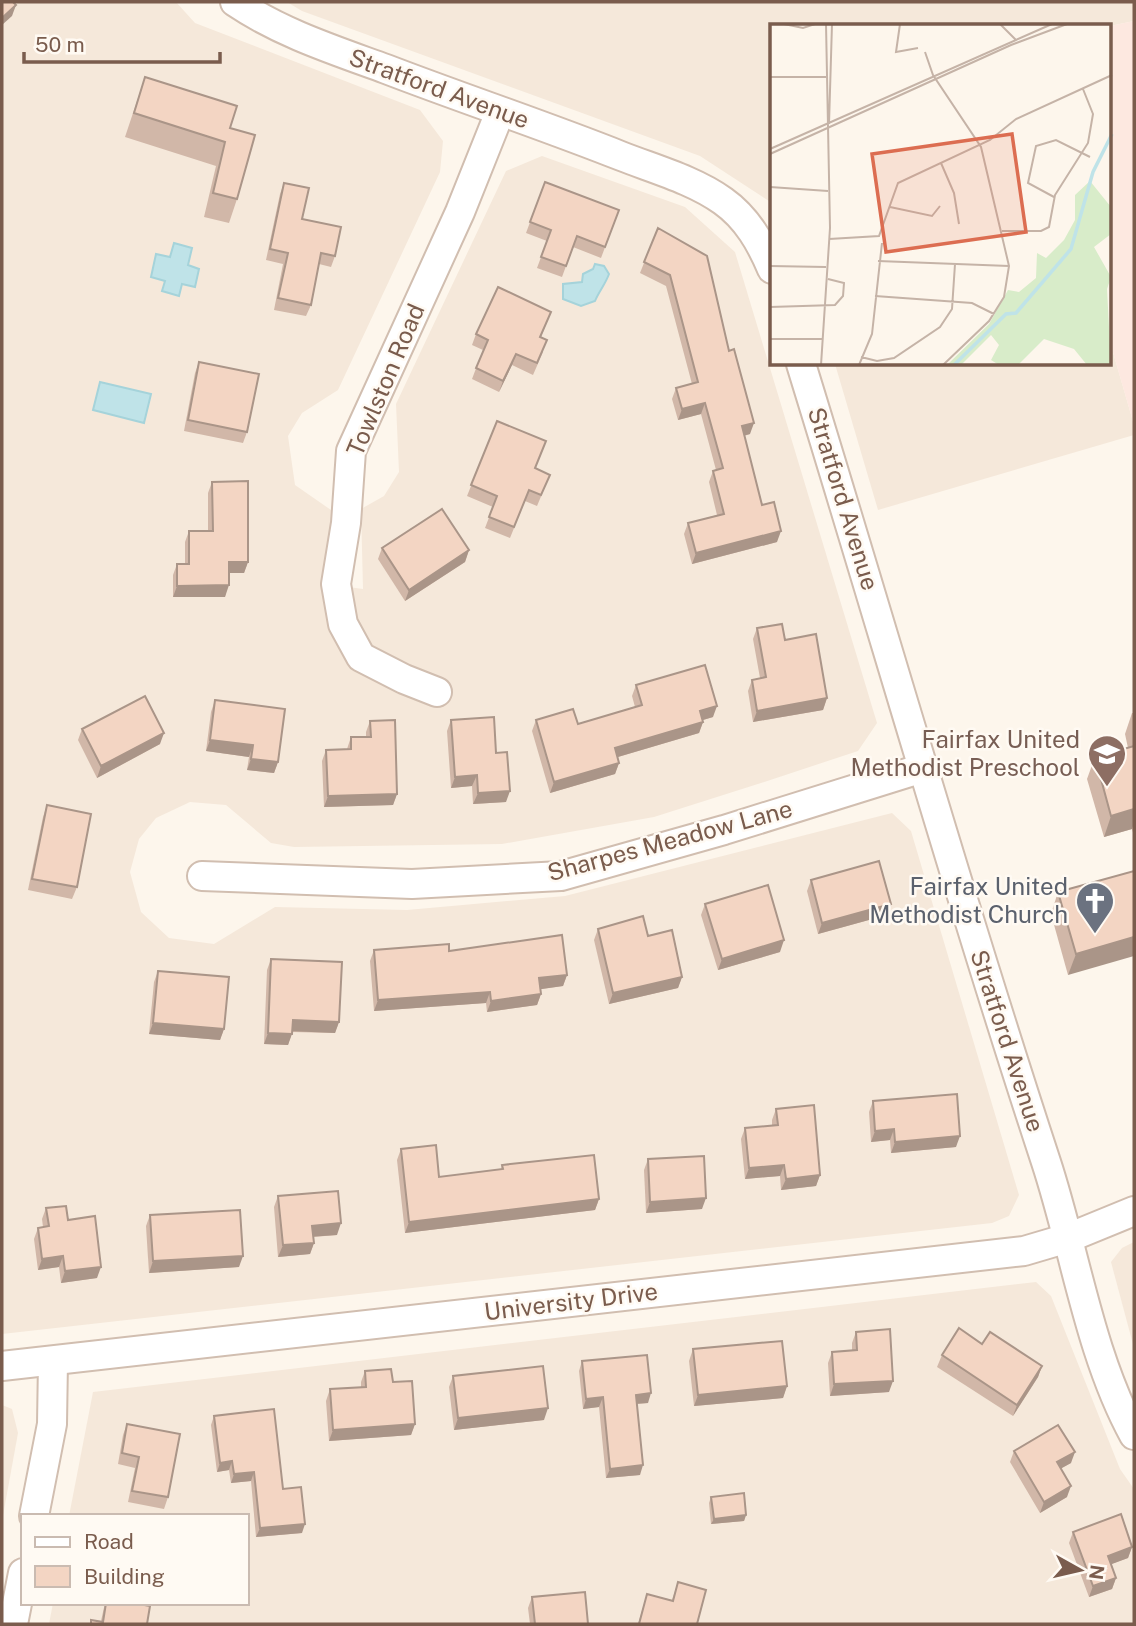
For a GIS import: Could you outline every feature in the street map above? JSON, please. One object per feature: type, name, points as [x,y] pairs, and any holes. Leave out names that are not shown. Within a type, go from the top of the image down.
[{"type":"street","name":"Stratford Avenue","points":[[235,2],[255,15],[312,42],[688,183],[723,201],[738,215],[760,242],[770,265]]},
{"type":"street","name":"Towlston Road","points":[[437,692],[361,657],[344,624],[336,584],[346,523],[351,451],[460,212],[500,112]]},
{"type":"street","name":"Stratford Avenue","points":[[802,366],[982,966],[1055,1189],[1104,1366],[1134,1435]]},
{"type":"street","name":"Sharpes Meadow Lane","points":[[202,876],[412,884],[561,876],[724,830],[923,768]]},
{"type":"street","name":"University Drive","points":[[2,1366],[1024,1251],[1068,1238],[1134,1211]]},
{"type":"street","points":[[34,1514],[52,1424],[52,1361]]},
{"type":"street","points":[[13,1624],[21,1583]]},
{"type":"shaded area","points":[[2,2],[176,2],[195,23],[420,110],[443,141],[440,172],[338,390],[302,413],[288,436],[295,485],[331,510],[334,585],[363,589],[361,509],[384,496],[399,472],[396,404],[506,171],[542,156],[685,207],[735,252],[877,723],[858,751],[761,783],[654,817],[502,844],[294,847],[271,843],[226,805],[190,802],[156,818],[139,839],[130,872],[141,912],[169,938],[214,944],[275,907],[407,910],[565,896],[892,813],[911,831],[1019,1195],[1009,1216],[992,1223],[2,1334]]},
{"type":"shaded area","points":[[287,2],[1134,2],[1134,21],[1112,26],[770,24],[770,202],[700,156],[302,11]]},
{"type":"shaded area","points":[[1134,21],[1134,425],[1112,349],[1112,26]]},
{"type":"shaded area","points":[[1112,349],[1134,425],[1134,435],[878,510],[836,366],[1112,366]]},
{"type":"shaded area","points":[[1134,1242],[1134,1348],[1111,1262],[1122,1248]]},
{"type":"shaded area","points":[[1036,1282],[1051,1296],[1120,1469],[1134,1489],[1134,1624],[49,1624],[53,1605],[248,1605],[248,1514],[69,1514],[93,1392]]},
{"type":"shaded area","points":[[2,1405],[12,1409],[18,1433],[2,1521]]},
{"type":"water","points":[[174,243],[192,248],[188,265],[199,269],[195,287],[182,284],[179,296],[162,291],[165,281],[151,277],[156,254],[170,257]]},
{"type":"water","points":[[595,264],[604,266],[609,274],[595,301],[581,306],[563,299],[563,284],[582,282],[583,274],[593,269]]},
{"type":"water","points":[[100,382],[151,394],[144,423],[93,410]]},
{"type":"building","points":[[2,2],[13,2],[16,5],[2,18]]},
{"type":"building","points":[[145,77],[237,106],[230,128],[255,135],[237,199],[213,193],[225,142],[134,113]]},
{"type":"building","points":[[545,182],[619,210],[605,247],[577,236],[566,266],[541,257],[551,230],[530,222]]},
{"type":"building","points":[[284,183],[309,188],[302,219],[341,227],[335,256],[321,253],[311,305],[278,298],[288,253],[270,249]]},
{"type":"building","points":[[658,228],[707,256],[729,351],[734,349],[754,423],[742,426],[762,505],[774,502],[781,531],[696,553],[688,523],[724,514],[713,471],[723,468],[705,403],[682,409],[676,388],[698,382],[670,275],[644,262]]},
{"type":"building","points":[[498,287],[551,312],[540,337],[547,340],[537,363],[516,354],[503,381],[476,368],[488,340],[476,334]]},
{"type":"building","points":[[199,362],[259,374],[247,432],[188,420]]},
{"type":"building","points":[[497,421],[546,441],[535,468],[550,475],[541,495],[529,490],[514,527],[489,517],[497,496],[471,485]]},
{"type":"building","points":[[248,481],[248,562],[229,562],[229,585],[177,586],[177,564],[189,564],[189,531],[213,531],[212,482]]},
{"type":"building","points":[[442,509],[469,550],[409,590],[382,548]]},
{"type":"building","points":[[782,624],[785,640],[816,634],[827,698],[757,711],[752,680],[766,677],[757,628]]},
{"type":"building","points":[[705,665],[717,706],[700,711],[703,722],[615,748],[619,763],[554,782],[536,720],[573,709],[578,724],[642,705],[636,685]]},
{"type":"building","points":[[145,696],[164,733],[101,766],[82,729]]},
{"type":"building","points":[[215,700],[285,709],[278,762],[251,759],[253,745],[210,740]]},
{"type":"building","points":[[494,717],[496,753],[507,752],[510,791],[478,793],[477,775],[455,777],[451,720]]},
{"type":"building","points":[[395,720],[397,794],[328,796],[326,750],[351,749],[351,737],[371,737],[370,721]]},
{"type":"building","points":[[1134,746],[1134,809],[1111,816],[1095,757]]},
{"type":"building","points":[[47,805],[91,814],[77,887],[32,879]]},
{"type":"building","points":[[879,861],[891,904],[822,923],[811,880]]},
{"type":"building","name":"Fairfax United Methodist Church","points":[[1134,871],[1134,937],[1076,954],[1058,892]]},
{"type":"building","points":[[768,885],[784,940],[722,959],[705,904]]},
{"type":"building","points":[[643,916],[648,936],[672,930],[682,977],[613,993],[598,929]]},
{"type":"building","points":[[562,935],[567,975],[539,978],[541,994],[491,1001],[490,992],[378,1000],[374,950],[449,944],[449,951]]},
{"type":"building","points":[[271,959],[342,962],[339,1022],[293,1020],[292,1034],[268,1033]]},
{"type":"building","points":[[158,971],[229,977],[224,1029],[153,1023]]},
{"type":"building","points":[[957,1094],[960,1136],[895,1142],[894,1129],[875,1131],[873,1101]]},
{"type":"building","points":[[814,1105],[820,1175],[786,1179],[784,1165],[749,1168],[745,1128],[778,1125],[776,1109]]},
{"type":"building","points":[[436,1145],[439,1177],[503,1169],[502,1165],[594,1155],[599,1199],[409,1222],[401,1149]]},
{"type":"building","points":[[704,1156],[706,1198],[650,1202],[648,1159]]},
{"type":"building","points":[[338,1191],[341,1223],[312,1226],[314,1243],[283,1245],[278,1196]]},
{"type":"building","points":[[66,1206],[68,1220],[95,1216],[101,1267],[65,1271],[63,1256],[42,1259],[38,1228],[49,1226],[46,1208]]},
{"type":"building","points":[[240,1210],[243,1256],[153,1261],[150,1215]]},
{"type":"building","points":[[959,1328],[982,1344],[990,1332],[1042,1366],[1017,1405],[942,1355]]},
{"type":"building","points":[[890,1329],[893,1381],[834,1384],[832,1352],[857,1350],[856,1332]]},
{"type":"building","points":[[782,1341],[787,1386],[698,1395],[693,1349]]},
{"type":"building","points":[[647,1355],[651,1393],[636,1395],[643,1465],[610,1469],[603,1397],[586,1399],[582,1361]]},
{"type":"building","points":[[543,1366],[548,1408],[458,1418],[453,1376]]},
{"type":"building","points":[[391,1369],[393,1382],[412,1381],[415,1424],[333,1430],[330,1389],[366,1387],[365,1371]]},
{"type":"building","points":[[274,1409],[283,1489],[301,1487],[305,1524],[260,1528],[254,1472],[234,1474],[232,1461],[220,1463],[214,1416]]},
{"type":"building","points":[[127,1424],[180,1434],[168,1497],[132,1491],[139,1457],[122,1453]]},
{"type":"building","points":[[1058,1425],[1075,1452],[1057,1462],[1071,1486],[1044,1502],[1014,1451]]},
{"type":"building","points":[[744,1493],[746,1515],[714,1519],[711,1497]]},
{"type":"building","points":[[1121,1514],[1132,1547],[1108,1556],[1116,1578],[1093,1586],[1073,1532]]},
{"type":"building","points":[[678,1582],[706,1590],[697,1624],[639,1624],[647,1594],[673,1601]]},
{"type":"building","points":[[585,1592],[588,1624],[535,1624],[532,1597]]},
{"type":"building","points":[[106,1605],[150,1606],[147,1624],[91,1624],[91,1620],[103,1622]]},
{"type":"place","name":"Fairfax United Methodist Preschool","points":[[1107,788]]},
{"type":"place","name":"Fairfax United Methodist Church","points":[[1095,935]]}]
